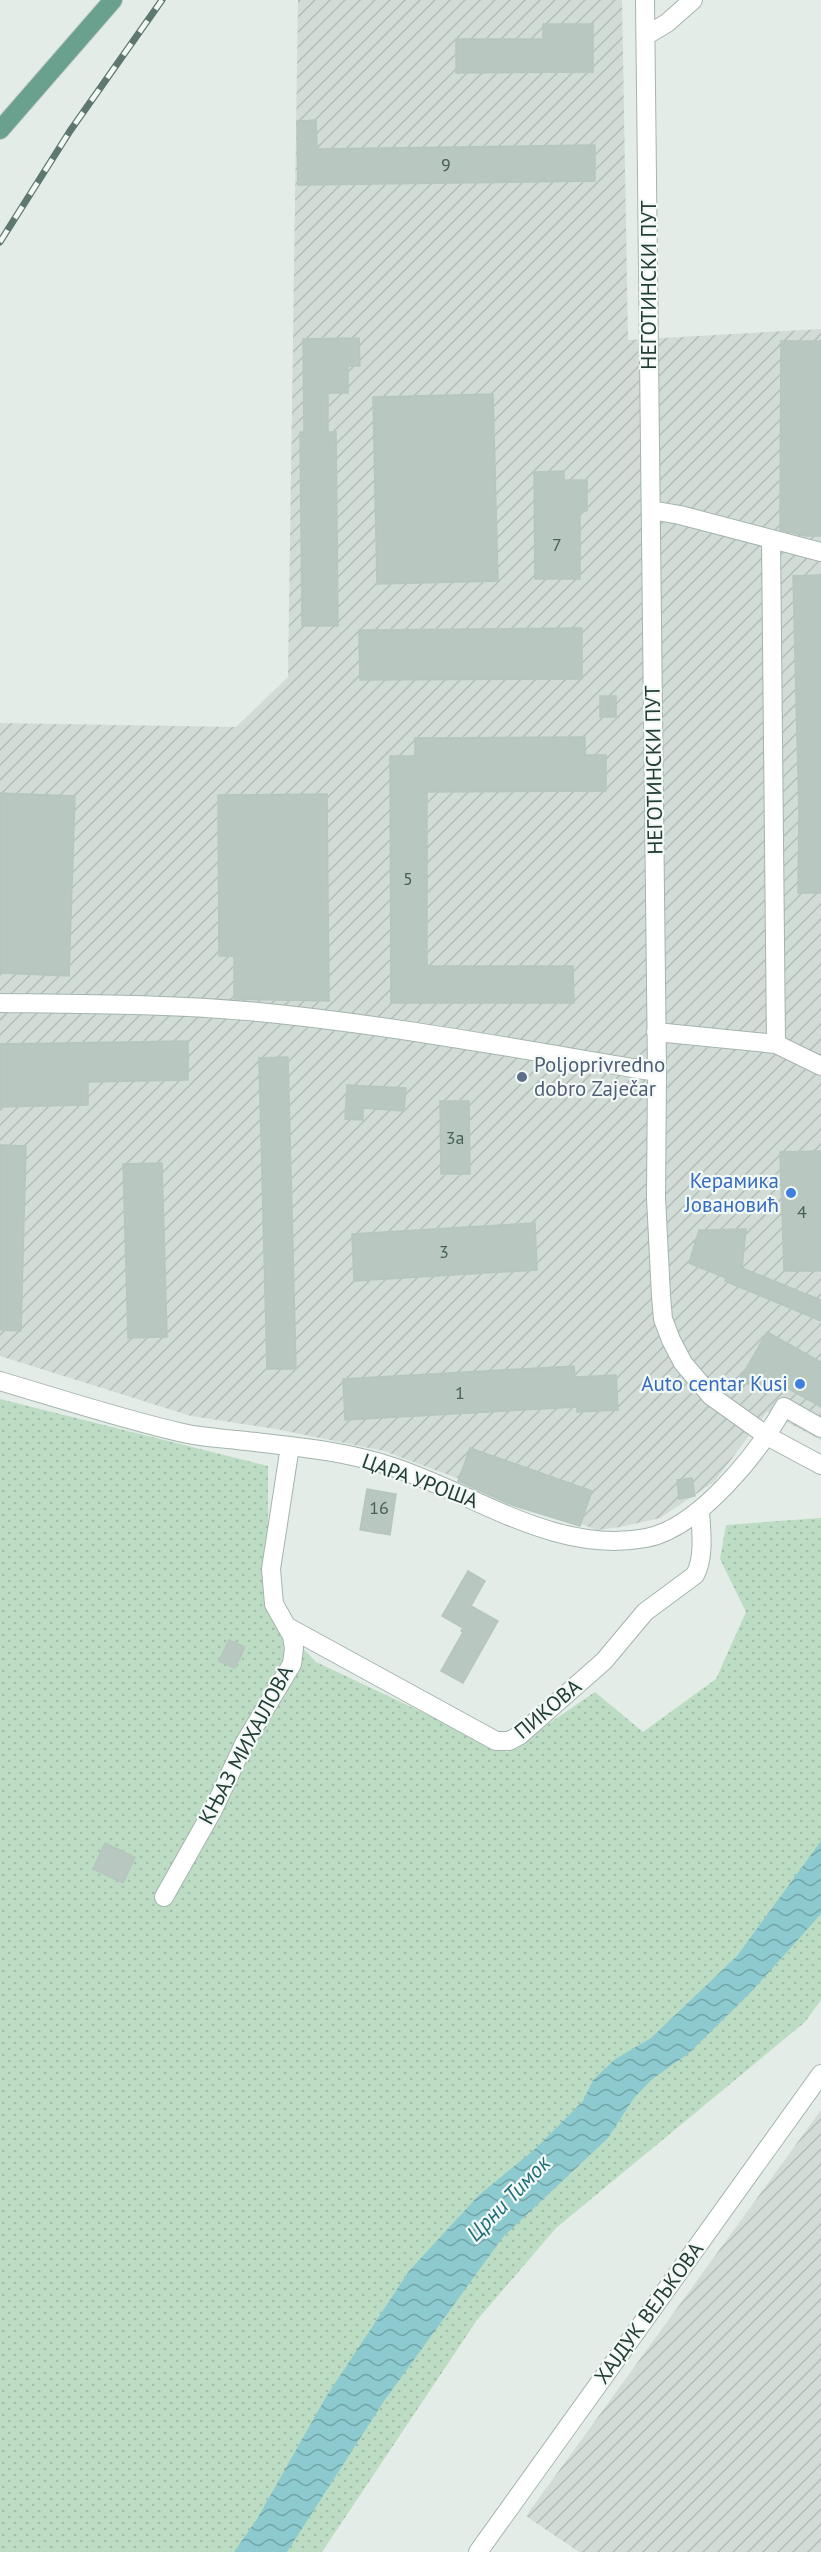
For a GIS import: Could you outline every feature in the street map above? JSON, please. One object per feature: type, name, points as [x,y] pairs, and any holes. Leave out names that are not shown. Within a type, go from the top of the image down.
[{"type":"main road","points":[[0,130],[113,0]]},
{"type":"street","name":"НЕГОТИНСКИ ПУТ","points":[[645,0],[657,1071],[656,1198],[663,1319],[683,1363],[711,1396],[767,1436],[821,1465]]},
{"type":"street","points":[[646,35],[667,23],[693,0]]},
{"type":"street","points":[[651,510],[821,552]]},
{"type":"street","points":[[771,538],[776,1044]]},
{"type":"street","points":[[0,1003],[124,1004],[257,1012],[353,1023],[657,1071]]},
{"type":"street","points":[[656,1032],[776,1044],[821,1066]]},
{"type":"street","name":"ЦАРА УРОША","points":[[0,1382],[184,1433],[290,1446],[344,1455],[393,1467],[526,1522],[564,1535],[622,1542],[649,1538],[700,1510],[729,1482],[767,1436],[784,1407],[821,1428]]},
{"type":"street","name":"КЊАЗ МИХАЈЛОВА","points":[[164,1897],[213,1810],[244,1744],[292,1664],[294,1648],[292,1636],[274,1604],[271,1569],[290,1446]]},
{"type":"street","name":"ПИКОВА","points":[[286,1626],[496,1741],[509,1741],[520,1735],[604,1661],[652,1605],[695,1575],[700,1560],[700,1510]]},
{"type":"street","name":"ХАЈДУК ВЕЉКОВА","points":[[478,2552],[821,2074]]},
{"type":"shaded area","points":[[298,0],[622,0],[628,340],[821,329],[821,1440],[767,1412],[714,1482],[660,1518],[620,1527],[597,1530],[384,1451],[276,1429],[191,1416],[0,1356],[0,723],[236,727],[288,677]]},
{"type":"shaded area","points":[[821,2110],[821,2552],[579,2552],[526,2516]]},
{"type":"green space","points":[[0,1399],[268,1466],[268,1612],[316,1662],[507,1752],[595,1692],[643,1732],[716,1679],[746,1612],[720,1559],[726,1525],[821,1518],[821,2000],[805,2022],[556,2228],[477,2320],[322,2552],[0,2552]]},
{"type":"water","name":"Црни Тимок","points":[[821,1841],[821,1914],[751,1992],[689,2053],[651,2080],[634,2098],[608,2138],[503,2237],[384,2401],[287,2552],[234,2552],[257,2519],[326,2397],[409,2271],[478,2196],[535,2149],[583,2101],[593,2080],[614,2060],[651,2038],[737,1956]]},
{"type":"building","points":[[543,24],[593,24],[593,72],[456,73],[456,39],[543,39]]},
{"type":"building","points":[[316,120],[317,149],[595,145],[595,181],[298,185],[297,121]]},
{"type":"building","points":[[359,338],[360,366],[348,366],[348,393],[328,393],[328,432],[336,432],[338,626],[302,626],[300,432],[304,432],[303,339]]},
{"type":"building","points":[[781,341],[821,341],[821,536],[805,536],[780,530]]},
{"type":"building","points":[[493,394],[498,581],[377,584],[373,397]]},
{"type":"building","points":[[564,471],[564,480],[587,480],[587,511],[580,511],[580,579],[535,579],[534,472]]},
{"type":"building","points":[[821,575],[821,893],[798,893],[799,814],[793,576]]},
{"type":"building","points":[[582,628],[582,679],[360,680],[359,630]]},
{"type":"building","points":[[600,696],[616,696],[616,717],[600,717]]},
{"type":"building","points":[[585,737],[585,755],[606,755],[606,791],[427,792],[427,966],[573,966],[574,1003],[391,1003],[390,756],[415,756],[415,738]]},
{"type":"building","points":[[0,793],[75,796],[69,976],[0,973]]},
{"type":"building","points":[[327,794],[329,1001],[234,999],[234,956],[219,956],[218,795]]},
{"type":"building","points":[[188,1041],[188,1080],[88,1082],[88,1105],[0,1107],[0,1044]]},
{"type":"building","points":[[288,1057],[296,1369],[267,1369],[259,1058]]},
{"type":"building","points":[[347,1085],[406,1088],[404,1111],[363,1108],[363,1120],[345,1119]]},
{"type":"building","points":[[440,1101],[469,1101],[470,1174],[441,1174]]},
{"type":"building","points":[[0,1145],[26,1146],[21,1331],[0,1330]]},
{"type":"building","points":[[821,1151],[821,1271],[784,1271],[780,1152]]},
{"type":"building","points":[[162,1163],[167,1337],[128,1338],[123,1164]]},
{"type":"building","points":[[535,1223],[537,1270],[354,1281],[352,1234]]},
{"type":"building","points":[[746,1229],[742,1268],[821,1300],[821,1321],[725,1281],[726,1278],[689,1263],[699,1230]]},
{"type":"building","points":[[767,1332],[821,1362],[821,1407],[773,1380],[766,1394],[740,1379]]},
{"type":"building","points":[[574,1366],[575,1377],[616,1375],[618,1410],[577,1412],[577,1407],[345,1420],[343,1379]]},
{"type":"building","points":[[470,1448],[592,1491],[580,1526],[512,1505],[458,1481]]},
{"type":"building","points":[[692,1478],[695,1496],[679,1499],[677,1480]]},
{"type":"building","points":[[367,1489],[396,1494],[390,1535],[360,1530]]},
{"type":"building","points":[[468,1571],[485,1581],[471,1606],[498,1621],[463,1683],[441,1671],[463,1632],[461,1631],[463,1628],[442,1616]]},
{"type":"building","points":[[229,1640],[245,1647],[235,1668],[219,1661]]},
{"type":"building","points":[[105,1843],[135,1857],[123,1883],[93,1869]]},
{"type":"railway","points":[[0,242],[70,131],[162,0]]},
{"type":"place","name":"Poljoprivredno dobro Zaječar","points":[[522,1077]]},
{"type":"place","name":"Керамика Јовановић","points":[[791,1193]]},
{"type":"place","name":"Auto centar Kusi","points":[[800,1384]]}]
